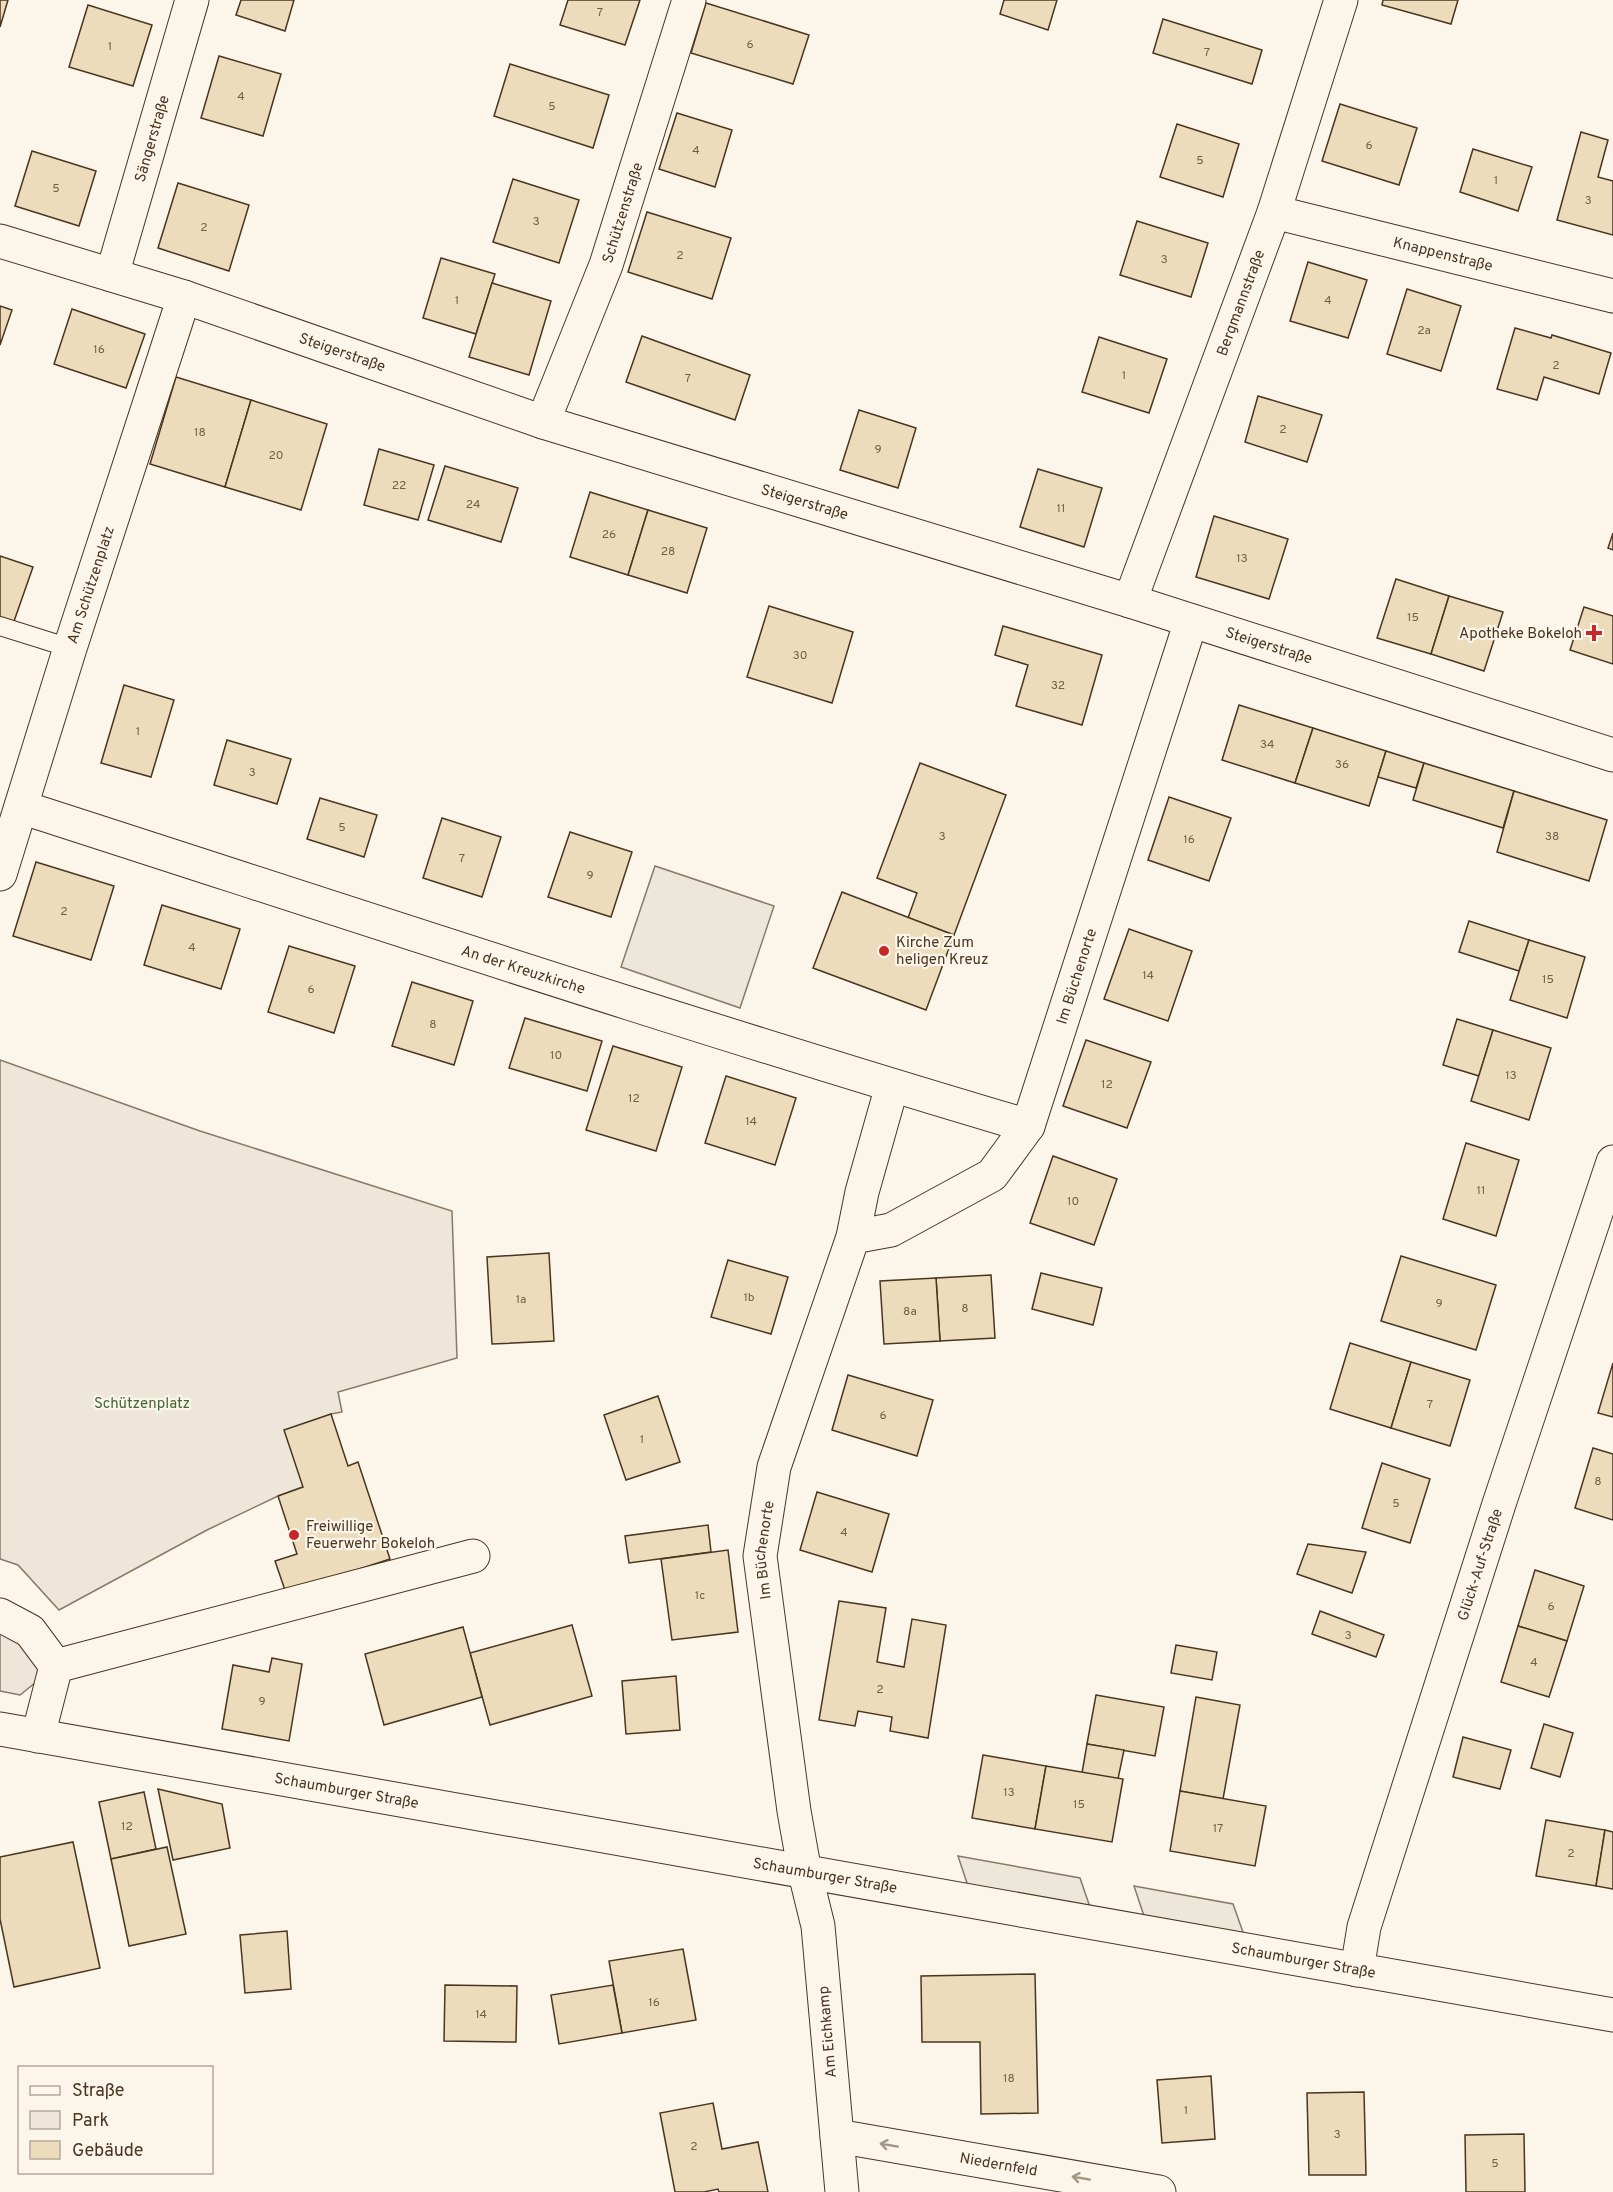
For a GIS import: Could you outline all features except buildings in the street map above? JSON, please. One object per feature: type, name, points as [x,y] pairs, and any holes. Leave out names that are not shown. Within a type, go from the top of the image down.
[{"type":"street","name":"Sängerstraße","points":[[112,275],[192,0]]},
{"type":"street","name":"Schützenstraße","points":[[543,423],[606,266],[689,0]]},
{"type":"street","name":"Bergmannstraße","points":[[1130,601],[1274,212],[1341,0]]},
{"type":"street","name":"Knappenstraße","points":[[1274,212],[1613,296]]},
{"type":"street","name":"Steigerstraße","points":[[0,241],[184,297],[543,423],[1130,601],[1613,755]]},
{"type":"street","name":"Am Schützenplatz","points":[[0,874],[70,648],[184,297]]},
{"type":"street","name":"Im Büchenorte","points":[[853,1237],[891,1230],[992,1175],[1028,1126],[1191,621]]},
{"type":"street","name":"An der Kreuzkirche","points":[[21,807],[892,1086],[1028,1126]]},
{"type":"street","name":"Im Büchenorte","points":[[805,1873],[794,1811],[760,1556],[774,1467],[853,1237],[862,1192],[892,1086]]},
{"type":"street","name":"Glück-Auf-Straße","points":[[1357,1970],[1364,1927],[1499,1504],[1613,1162]]},
{"type":"street","points":[[56,1666],[473,1556]]},
{"type":"street","points":[[0,1615],[30,1631],[56,1666]]},
{"type":"street","points":[[38,1736],[56,1666]]},
{"type":"street","name":"Schaumburger Straße","points":[[0,1729],[1613,2015]]},
{"type":"street","name":"Am Eichkamp","points":[[805,1873],[818,1926],[842,2192]]},
{"type":"street","name":"Niedernfeld","points":[[837,2136],[1159,2192]]},
{"type":"lane","points":[[0,626],[70,648]]},
{"type":"green space","name":"Schützenplatz","points":[[0,1060],[200,1131],[452,1211],[457,1358],[338,1392],[342,1412],[331,1414],[303,1487],[278,1496],[207,1530],[59,1610],[18,1565],[0,1559]]},
{"type":"green space","points":[[0,1615],[56,1666],[20,1695],[0,1691]]},
{"type":"shaded area","points":[[655,866],[774,906],[740,1008],[621,967]]},
{"type":"shaded area","points":[[958,1856],[1080,1878],[1091,1910],[969,1889]]},
{"type":"shaded area","points":[[1134,1886],[1233,1904],[1244,1935],[1145,1919]]},
{"type":"place","name":"Apotheke Bokeloh","points":[[1594,633]]},
{"type":"place","name":"Kirche Zum heligen Kreuz","points":[[884,951]]},
{"type":"place","name":"Freiwillige Feuerwehr Bokeloh","points":[[294,1535]]}]
